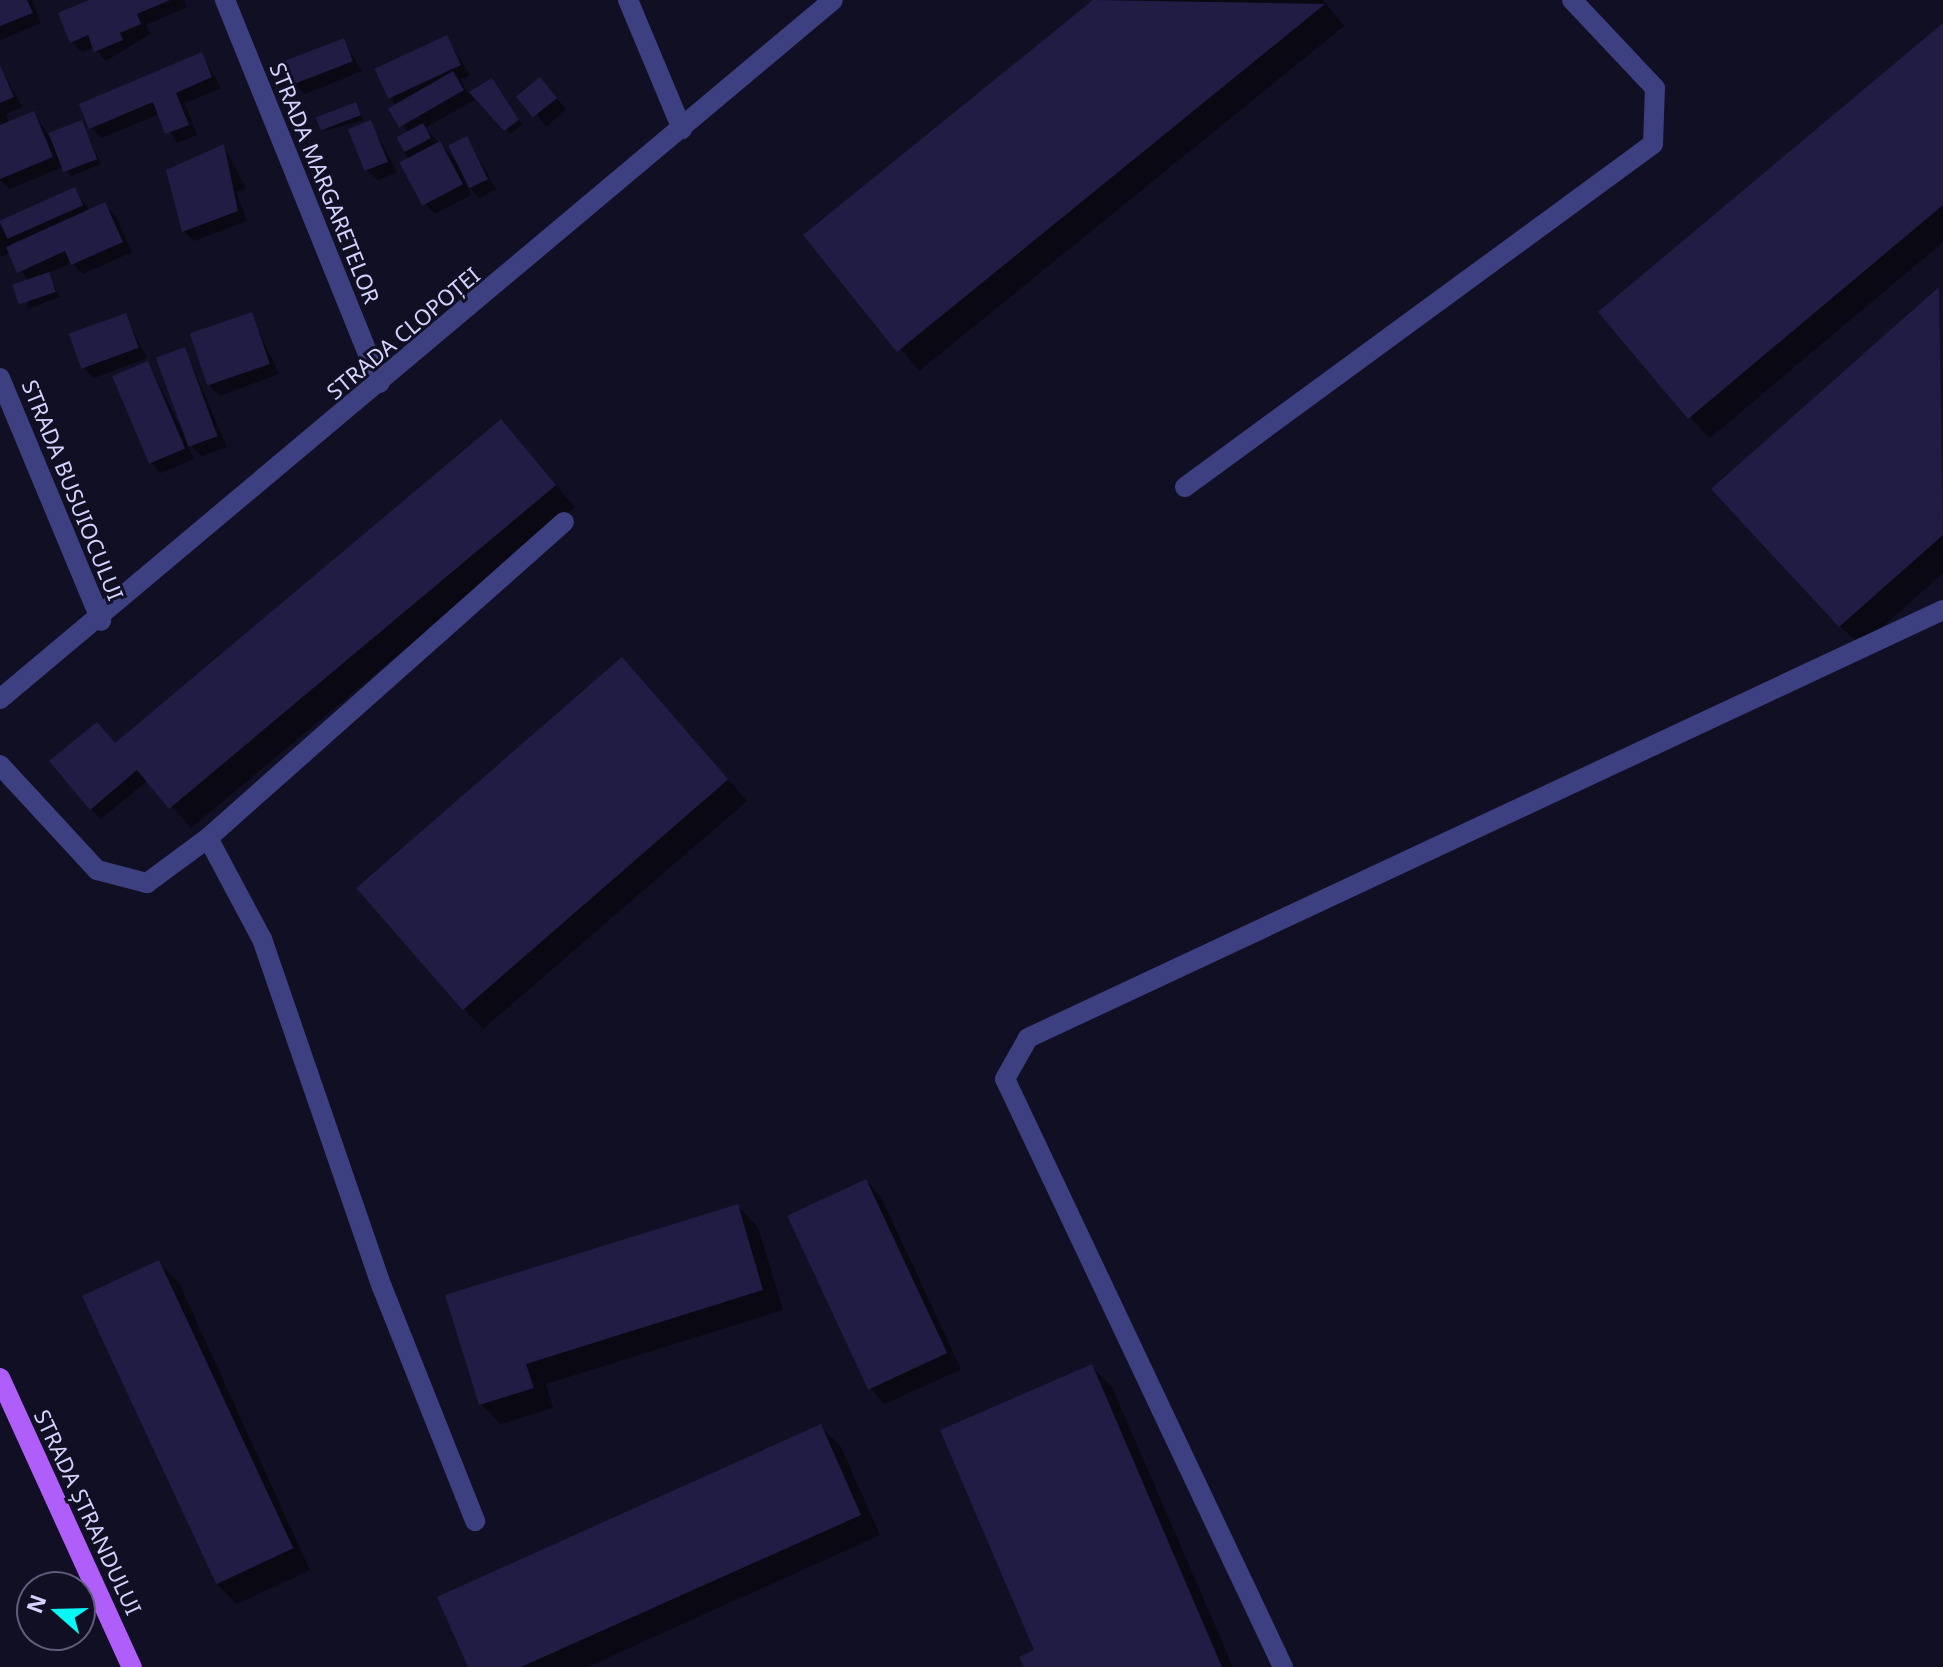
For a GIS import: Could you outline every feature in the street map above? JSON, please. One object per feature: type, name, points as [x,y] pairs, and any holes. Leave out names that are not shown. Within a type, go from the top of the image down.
[{"type":"main road","name":"STRADA ȘTRANDULUI","points":[[0,1378],[132,1667]]},
{"type":"street","name":"STRADA MARGARETELOR","points":[[225,0],[380,383]]},
{"type":"street","points":[[628,0],[682,129]]},
{"type":"street","name":"STRADA CLOPOȚEI","points":[[0,699],[101,621],[833,0]]},
{"type":"street","points":[[1185,487],[1653,144],[1655,88],[1572,0]]},
{"type":"street","name":"STRADA BUSUIOCULUI","points":[[0,378],[101,621]]},
{"type":"street","points":[[0,765],[97,870],[147,883],[208,838],[564,522]]},
{"type":"street","points":[[1283,1667],[1005,1079],[1028,1038],[1943,610]]},
{"type":"street","points":[[208,838],[262,939],[382,1287],[475,1521]]},
{"type":"building","points":[[0,0],[27,0],[33,13],[0,26]]},
{"type":"building","points":[[89,0],[170,0],[137,14],[141,24],[120,33],[123,40],[94,52],[88,35],[70,43],[58,13]]},
{"type":"building","points":[[1093,0],[1325,4],[897,352],[803,235]]},
{"type":"building","points":[[1943,23],[1943,205],[1688,419],[1598,312]]},
{"type":"building","points":[[447,35],[461,65],[388,99],[374,69]]},
{"type":"building","points":[[344,38],[353,61],[293,84],[284,61]]},
{"type":"building","points":[[202,52],[212,77],[176,93],[189,125],[165,134],[153,102],[89,129],[79,104]]},
{"type":"building","points":[[0,65],[14,97],[0,103]]},
{"type":"building","points":[[453,71],[464,90],[399,128],[388,108]]},
{"type":"building","points":[[540,77],[557,98],[533,117],[516,97]]},
{"type":"building","points":[[492,78],[519,120],[504,131],[469,92]]},
{"type":"building","points":[[356,102],[361,115],[321,130],[316,117]]},
{"type":"building","points":[[34,111],[53,157],[0,179],[0,125]]},
{"type":"building","points":[[82,120],[97,159],[63,172],[48,133]]},
{"type":"building","points":[[371,120],[388,162],[365,171],[348,129]]},
{"type":"building","points":[[423,123],[431,138],[404,152],[397,137]]},
{"type":"building","points":[[467,136],[488,179],[469,188],[448,145]]},
{"type":"building","points":[[440,141],[463,184],[422,206],[399,163]]},
{"type":"building","points":[[224,144],[238,211],[182,232],[166,170]]},
{"type":"building","points":[[75,187],[83,205],[7,239],[0,220]]},
{"type":"building","points":[[105,202],[123,242],[71,265],[65,251],[17,273],[6,247]]},
{"type":"building","points":[[49,272],[56,292],[19,305],[12,285]]},
{"type":"building","points":[[1939,287],[1943,535],[1839,627],[1711,489]]},
{"type":"building","points":[[252,312],[270,364],[208,385],[190,333]]},
{"type":"building","points":[[126,313],[139,348],[81,369],[69,334]]},
{"type":"building","points":[[185,347],[217,436],[188,447],[156,358]]},
{"type":"building","points":[[148,361],[185,448],[149,464],[112,376]]},
{"type":"building","points":[[501,419],[556,485],[169,809],[137,770],[90,810],[49,761],[97,722],[115,743]]},
{"type":"building","points":[[622,657],[728,779],[463,1010],[356,888]]},
{"type":"building","points":[[866,1179],[947,1353],[868,1390],[787,1216]]},
{"type":"building","points":[[738,1204],[763,1290],[526,1364],[534,1388],[479,1405],[445,1295]]},
{"type":"building","points":[[159,1260],[293,1548],[216,1584],[82,1296]]},
{"type":"building","points":[[1092,1364],[1222,1667],[1024,1667],[1019,1657],[1034,1650],[940,1430]]},
{"type":"building","points":[[821,1424],[861,1515],[521,1667],[468,1667],[437,1597]]}]
